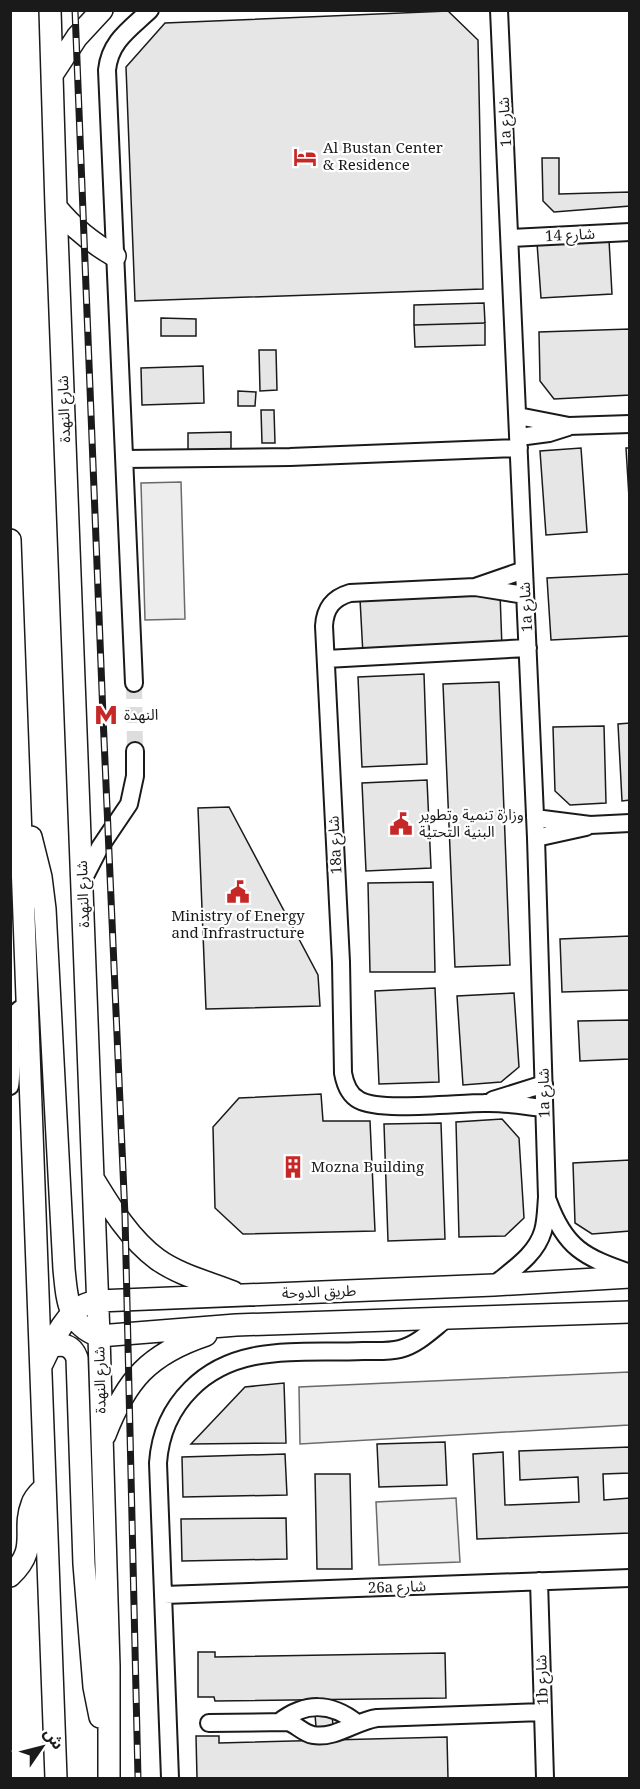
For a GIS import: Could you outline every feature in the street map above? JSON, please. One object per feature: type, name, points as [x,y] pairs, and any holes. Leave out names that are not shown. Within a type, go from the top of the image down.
[{"type":"main road","name":"شارع النهدة","points":[[50,10],[98,1300],[111,1768]]},
{"type":"main road","points":[[52,75],[77,37],[102,10]]},
{"type":"main road","points":[[56,207],[83,235],[115,256]]},
{"type":"main road","points":[[10,540],[28,1005],[46,1356],[44,1488],[56,1779]]},
{"type":"main road","points":[[21,801],[41,877],[45,909],[63,1269],[68,1305],[83,1328],[99,1336]]},
{"type":"main road","points":[[92,1178],[112,1210],[143,1247],[157,1259],[194,1277],[242,1295]]},
{"type":"main road","name":"طريق الدوحة","points":[[46,1356],[72,1314],[84,1305],[98,1300],[494,1285],[630,1275]]},
{"type":"main road","name":"طريق الدوحة","points":[[99,1336],[236,1325],[630,1312]]},
{"type":"main road","points":[[102,1444],[111,1418],[128,1387],[143,1368],[175,1346],[236,1325]]},
{"type":"main road","points":[[46,1356],[63,1345],[69,1346],[77,1358],[84,1564],[92,1668],[111,1768]]},
{"type":"main road","points":[[10,1576],[25,1557],[28,1548],[31,1505],[44,1488]]},
{"type":"street","points":[[134,683],[108,61],[117,42],[150,10]]},
{"type":"street","name":"1a شارع","points":[[494,1285],[534,1249],[543,1229],[547,1197],[536,838],[511,238],[499,12]]},
{"type":"street","name":"شارع 14","points":[[511,238],[630,232]]},
{"type":"street","points":[[518,416],[569,426],[630,424]]},
{"type":"street","points":[[125,459],[280,457],[519,442],[569,426]]},
{"type":"street","name":"18a شارع","points":[[474,587],[524,570]]},
{"type":"street","name":"18a شارع","points":[[525,595],[474,587],[351,593],[334,601],[325,617],[326,659],[345,1083],[358,1100],[369,1104],[409,1106],[486,1102],[544,1108]]},
{"type":"street","points":[[326,659],[528,648]]},
{"type":"street","points":[[82,881],[100,847],[129,804],[135,776],[135,751]]},
{"type":"street","points":[[535,818],[590,825],[630,824]]},
{"type":"street","points":[[536,838],[573,831],[590,825]]},
{"type":"street","points":[[10,1086],[12,1022],[14,1014],[28,1005]]},
{"type":"street","name":"18a شارع","points":[[486,1102],[544,1084]]},
{"type":"street","name":"1a شارع","points":[[547,1197],[560,1228],[578,1250],[602,1264],[630,1275]]},
{"type":"street","points":[[170,1779],[158,1463],[162,1436],[172,1413],[197,1383],[222,1366],[267,1353],[401,1349],[415,1342],[446,1319]]},
{"type":"street","name":"26a شارع","points":[[164,1595],[630,1578]]},
{"type":"street","name":"1b شارع","points":[[539,1581],[545,1779]]},
{"type":"street","points":[[279,1722],[288,1714],[312,1707],[324,1707],[336,1710],[357,1724]]},
{"type":"street","points":[[209,1723],[293,1723],[307,1733],[321,1736],[377,1718],[543,1712]]},
{"type":"shaded area","points":[[181,482],[185,619],[145,620],[141,483]]},
{"type":"shaded area","points":[[629,1372],[629,1425],[300,1444],[299,1387]]},
{"type":"shaded area","points":[[456,1498],[460,1562],[379,1565],[376,1502]]},
{"type":"building","name":"Al Bustan Center & Residence","points":[[448,11],[478,40],[483,289],[135,301],[126,67],[165,23]]},
{"type":"building","points":[[542,158],[559,158],[559,194],[630,192],[630,206],[554,212],[543,201]]},
{"type":"building","points":[[609,240],[612,294],[541,298],[537,243]]},
{"type":"building","points":[[484,303],[485,323],[414,325],[414,305]]},
{"type":"building","points":[[161,318],[196,319],[196,336],[161,336]]},
{"type":"building","points":[[485,323],[485,345],[415,347],[414,325]]},
{"type":"building","points":[[630,329],[630,395],[554,399],[540,381],[539,332]]},
{"type":"building","points":[[259,350],[276,350],[277,390],[260,391]]},
{"type":"building","points":[[203,366],[204,403],[142,405],[141,368]]},
{"type":"building","points":[[238,391],[256,392],[255,406],[238,406]]},
{"type":"building","points":[[261,410],[274,410],[275,443],[262,443]]},
{"type":"building","points":[[231,432],[231,450],[188,450],[188,433]]},
{"type":"building","points":[[581,448],[587,532],[546,535],[540,451]]},
{"type":"building","points":[[626,448],[630,448],[630,514]]},
{"type":"building","points":[[630,574],[630,636],[551,640],[547,578]]},
{"type":"building","points":[[500,593],[502,648],[363,655],[360,599]]},
{"type":"building","points":[[424,674],[427,764],[362,767],[358,677]]},
{"type":"building","points":[[499,682],[510,965],[455,967],[443,684]]},
{"type":"building","points":[[630,723],[630,800],[622,801],[618,724]]},
{"type":"building","points":[[604,726],[606,803],[570,805],[555,791],[553,727]]},
{"type":"building","points":[[427,780],[431,868],[366,871],[362,783]]},
{"type":"building","name":"Ministry of Energy and Infrastructure","points":[[229,807],[318,975],[320,1006],[206,1009],[198,808]]},
{"type":"building","points":[[433,882],[435,972],[370,972],[368,883]]},
{"type":"building","points":[[630,936],[630,990],[562,992],[560,939]]},
{"type":"building","points":[[435,988],[439,1082],[379,1084],[375,991]]},
{"type":"building","points":[[514,993],[519,1067],[501,1082],[463,1085],[457,996]]},
{"type":"building","points":[[630,1020],[630,1059],[580,1061],[578,1021]]},
{"type":"building","name":"Mozna Building","points":[[321,1094],[323,1121],[370,1121],[375,1231],[243,1234],[215,1208],[213,1127],[239,1098]]},
{"type":"building","points":[[502,1119],[519,1138],[524,1218],[505,1236],[459,1237],[456,1122]]},
{"type":"building","points":[[441,1123],[445,1239],[388,1241],[384,1124]]},
{"type":"building","points":[[630,1160],[630,1231],[592,1234],[575,1223],[573,1163]]},
{"type":"building","points":[[284,1383],[286,1443],[191,1444],[245,1387]]},
{"type":"building","points":[[445,1442],[447,1485],[379,1487],[377,1444]]},
{"type":"building","points":[[630,1447],[630,1473],[603,1474],[604,1500],[630,1498],[630,1533],[477,1539],[473,1454],[503,1452],[505,1505],[579,1502],[578,1477],[520,1480],[519,1451]]},
{"type":"building","points":[[285,1454],[287,1495],[183,1497],[182,1457]]},
{"type":"building","points":[[315,1474],[350,1474],[352,1569],[317,1569]]},
{"type":"building","points":[[286,1518],[287,1559],[182,1561],[181,1519]]},
{"type":"building","points":[[198,1652],[215,1652],[215,1657],[445,1653],[446,1698],[215,1701],[214,1697],[198,1697]]},
{"type":"building","points":[[332,1713],[333,1726],[316,1727],[315,1714]]},
{"type":"building","points":[[196,1736],[219,1736],[219,1743],[447,1737],[448,1778],[197,1778]]},
{"type":"tunnel","points":[[134,683],[135,751]]},
{"type":"railway","points":[[75,10],[125,1216],[138,1778]]},
{"type":"place","name":"Al Bustan Center & Residence","points":[[305,157]]},
{"type":"place","name":"النهدة","points":[[106,715]]},
{"type":"place","name":"وزارة تنمية وتطوير البنية التحتية","points":[[401,824]]},
{"type":"place","name":"Ministry of Energy and Infrastructure","points":[[238,892]]},
{"type":"place","name":"Mozna Building","points":[[293,1167]]}]
